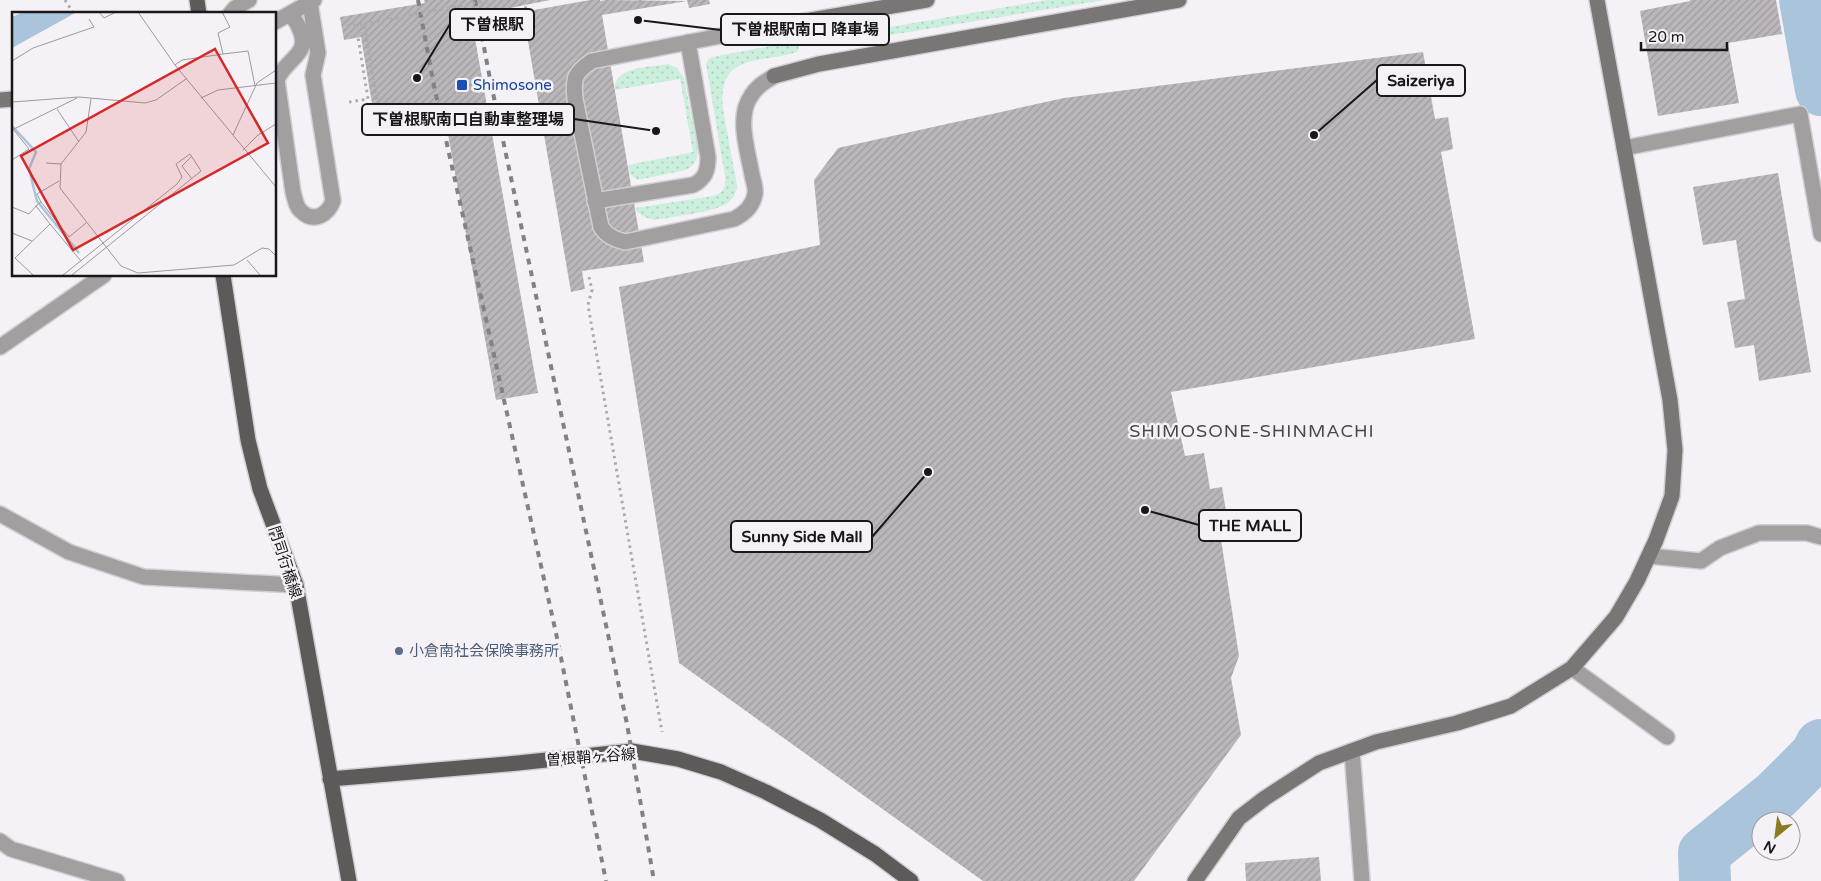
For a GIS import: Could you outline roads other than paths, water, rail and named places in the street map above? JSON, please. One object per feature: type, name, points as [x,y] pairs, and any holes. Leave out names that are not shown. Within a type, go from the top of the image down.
[{"type":"main road","name":"門司行橋線","points":[[223,276],[248,440],[260,489],[296,585],[348,881]]},
{"type":"main road","name":"曽根鞘ヶ谷線","points":[[330,779],[632,751],[678,759],[721,772],[766,792],[820,820],[875,854],[910,881]]},
{"type":"street","points":[[232,12],[249,0]]},
{"type":"street","points":[[927,0],[741,32],[592,61],[580,69],[574,81],[575,99],[601,228],[615,240],[625,242],[734,219],[744,214],[751,204],[755,193],[744,129],[744,111],[750,97],[758,86],[774,76],[819,64],[1179,0]]},
{"type":"street","points":[[1195,881],[1239,818],[1265,798],[1319,763],[1376,742],[1457,722],[1511,706],[1572,668],[1616,617],[1649,556],[1672,496],[1674,450],[1670,400],[1597,0]]},
{"type":"street","points":[[312,1],[318,53],[313,75],[333,201],[327,212],[319,216],[310,217],[301,211],[296,203],[293,192],[277,80],[281,70],[302,48],[304,41],[295,19],[281,18],[312,1]]},
{"type":"street","points":[[595,201],[693,185],[700,182],[706,175],[708,157],[688,42]]},
{"type":"street","points":[[288,64],[302,68],[313,75]]},
{"type":"street","points":[[1624,148],[1800,114],[1821,234]]},
{"type":"street","points":[[0,348],[103,276]]},
{"type":"street","points":[[0,514],[69,552],[144,576],[296,585]]},
{"type":"street","points":[[1649,556],[1701,561],[1720,548],[1759,533],[1807,533],[1821,536]]},
{"type":"street","points":[[1572,668],[1667,737]]},
{"type":"street","points":[[1352,751],[1362,881]]},
{"type":"street","points":[[0,841],[11,849],[117,881]]},
{"type":"waterway","points":[[1805,0],[1821,90]]},
{"type":"waterway","points":[[1705,881],[1704,853],[1776,795],[1816,755],[1821,745]]},
{"type":"railway","points":[[418,0],[434,86],[556,633],[606,881]]},
{"type":"railway","points":[[475,0],[490,79],[627,724],[654,881]]},
{"type":"place","name":"下曽根駅南口 降車場","points":[[638,20]]},
{"type":"place","name":"下曽根駅","points":[[417,78]]},
{"type":"place","name":"Shimosone","points":[[462,85]]},
{"type":"place","name":"下曽根駅南口自動車整理場","points":[[656,131]]},
{"type":"place","name":"Saizeriya","points":[[1314,135]]},
{"type":"place","name":"Sunny Side Mall","points":[[928,472]]},
{"type":"place","name":"THE MALL","points":[[1145,510]]},
{"type":"place","name":"小倉南社会保険事務所","points":[[399,651]]},
{"type":"district","name":"SHIMOSONE-SHINMACHI","points":[[1252,431]]}]
